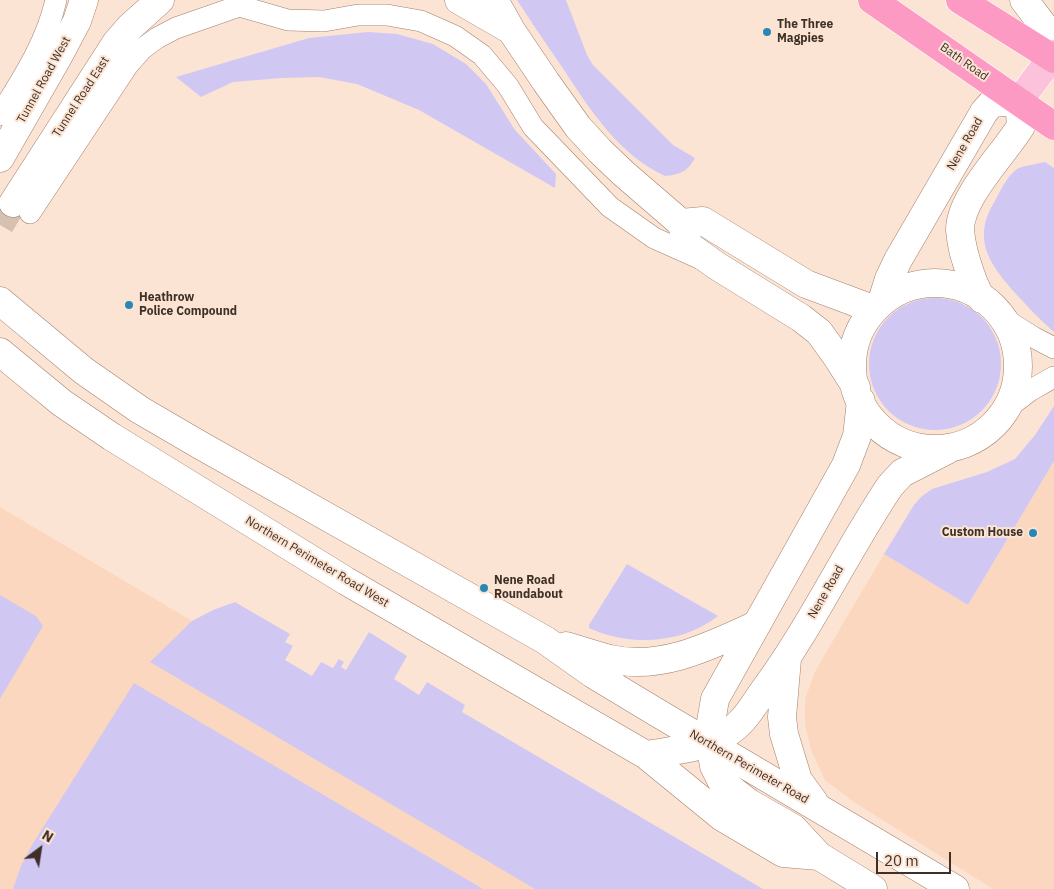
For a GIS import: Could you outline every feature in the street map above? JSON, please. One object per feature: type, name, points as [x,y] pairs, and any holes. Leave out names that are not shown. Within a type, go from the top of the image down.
[{"type":"highway","name":"Bath Road","points":[[872,0],[1054,126]]},
{"type":"highway","points":[[960,0],[1053,57]]},
{"type":"main road","points":[[1019,101],[1053,57]]},
{"type":"street","points":[[0,115],[33,62],[51,20],[56,0]]},
{"type":"street","name":"Tunnel Road West","points":[[0,158],[59,55],[77,21],[84,0]]},
{"type":"street","name":"Tunnel Road East","points":[[22,208],[116,43],[130,27],[160,0]]},
{"type":"street","points":[[459,0],[511,30]]},
{"type":"street","points":[[494,0],[511,30],[578,127],[623,173],[680,223],[689,246],[717,266],[801,318],[819,332],[837,357],[868,413],[887,434],[916,448],[948,449],[959,447],[991,428],[1006,409],[1030,390],[1054,377]]},
{"type":"street","points":[[1024,0],[1046,29],[1053,57]]},
{"type":"street","points":[[22,208],[128,64],[142,49],[157,38],[176,28],[243,3],[288,20],[324,21],[358,15],[387,15],[421,21],[455,36],[482,55],[508,86],[534,126],[610,208],[654,238],[717,266]]},
{"type":"street","points":[[982,299],[971,278],[963,249],[960,228],[968,203],[984,177],[1021,126],[1019,101]]},
{"type":"street","name":"Nene Road","points":[[878,305],[898,260],[984,112],[992,104],[1019,101]]},
{"type":"street","points":[[680,223],[703,221],[806,284],[878,305]]},
{"type":"street","points":[[873,889],[819,856],[793,828],[749,803],[722,782],[714,766],[710,743],[715,700],[846,465],[857,436],[858,394],[853,372],[857,340],[862,325],[878,305],[908,286],[940,282],[982,299],[1006,320],[1054,348]]},
{"type":"street","points":[[0,301],[71,361],[140,410],[545,640],[611,659],[657,661],[681,656],[717,644],[756,625]]},
{"type":"street","points":[[1006,320],[1018,349],[1020,365],[1006,409]]},
{"type":"street","name":"Northern Perimeter Road West","points":[[0,352],[62,403],[112,437],[346,581],[646,755]]},
{"type":"street","name":"Nene Road","points":[[646,755],[710,743],[746,719],[753,706],[787,659],[890,486],[902,474],[948,449]]},
{"type":"street","name":"Northern Perimeter Road","points":[[545,640],[593,674],[955,889]]},
{"type":"street","points":[[787,659],[782,717],[784,734],[798,780],[817,806]]},
{"type":"street","points":[[646,755],[722,817],[783,853],[819,856]]},
{"type":"shaded area","points":[[517,0],[566,0],[587,55],[593,65],[673,145],[695,158],[689,166],[675,175],[665,176],[649,167],[620,144],[585,101]]},
{"type":"shaded area","points":[[368,32],[397,34],[433,44],[466,64],[486,84],[515,130],[556,174],[555,188],[419,110],[357,84],[319,77],[233,82],[201,97],[176,77],[309,38]]},
{"type":"shaded area","points":[[1045,162],[1054,168],[1054,332],[1006,283],[991,261],[986,250],[984,238],[989,213],[1009,177],[1019,168]]},
{"type":"shaded area","points":[[935,298],[948,299],[960,303],[982,317],[996,339],[1000,351],[1000,377],[996,389],[982,411],[960,425],[948,429],[935,430],[922,429],[910,425],[888,411],[874,389],[870,377],[869,364],[870,351],[874,339],[888,317],[910,303],[922,299]]},
{"type":"shaded area","points":[[1054,406],[1054,461],[968,605],[884,554],[914,505],[921,497],[932,489],[987,472],[1015,459],[1035,435]]},
{"type":"shaded area","points":[[1054,461],[1054,889],[993,889],[852,801],[825,780],[811,750],[805,725],[805,699],[815,672],[884,554],[968,605]]},
{"type":"shaded area","points":[[0,507],[192,621],[763,889],[0,889]]},
{"type":"shaded area","points":[[627,564],[718,616],[689,632],[655,640],[621,638],[589,628],[589,625]]},
{"type":"shaded area","points":[[0,595],[36,616],[43,626],[0,699]]},
{"type":"shaded area","points":[[235,602],[290,634],[285,642],[293,646],[285,660],[312,676],[321,662],[333,668],[339,659],[344,662],[341,667],[346,670],[369,632],[407,656],[394,679],[419,695],[427,682],[465,705],[462,712],[763,889],[535,889],[150,662],[192,621],[213,610]]},
{"type":"shaded area","points":[[134,683],[483,889],[13,889],[21,866],[32,845]]},
{"type":"tunnel","points":[[0,225],[13,203]]},
{"type":"place","name":"The Three Magpies","points":[[767,32]]},
{"type":"place","name":"Heathrow Police Compound","points":[[129,305]]},
{"type":"place","name":"Custom House","points":[[1033,533]]},
{"type":"place","name":"Nene Road Roundabout","points":[[484,588]]}]
